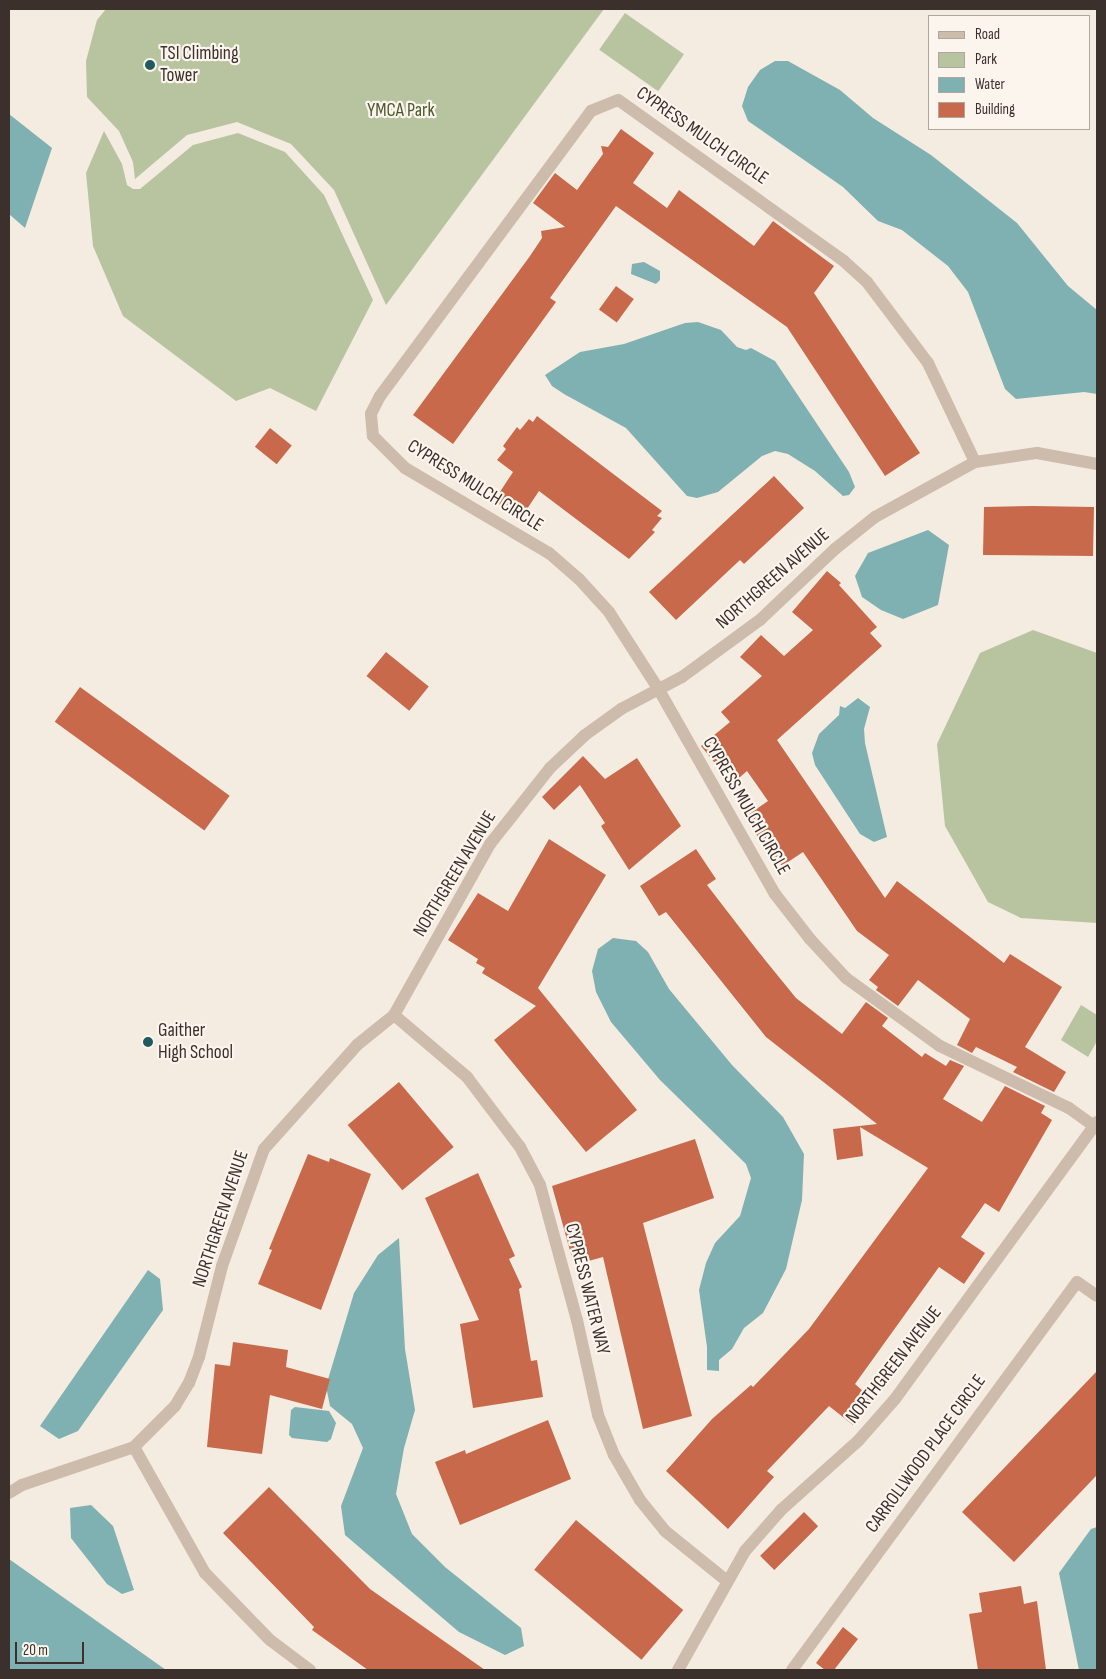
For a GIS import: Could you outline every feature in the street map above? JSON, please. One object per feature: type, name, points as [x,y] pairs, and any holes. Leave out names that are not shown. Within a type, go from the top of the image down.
[{"type":"street","name":"CYPRESS MULCH CIRCLE","points":[[975,462],[928,363],[867,282],[844,261],[628,104],[618,100],[608,102],[592,111],[380,396],[371,414],[373,436],[405,468],[549,553],[579,579],[609,612],[658,690],[775,894],[810,939],[846,978],[940,1046],[1069,1108],[1096,1124]]},
{"type":"street","name":"NORTHGREEN AVENUE","points":[[9,1493],[22,1485],[134,1447],[155,1429],[189,1383],[200,1357],[222,1266],[264,1149],[357,1045],[394,1015],[490,844],[520,803],[585,735],[621,709],[682,677],[760,620],[835,549],[875,517],[975,462],[1037,452],[1097,464]]},
{"type":"street","name":"CYPRESS WATER WAY","points":[[394,1015],[467,1076],[520,1147],[540,1185],[577,1320],[598,1415],[614,1455],[640,1500],[665,1531],[727,1581]]},
{"type":"street","name":"NORTHGREEN AVENUE","points":[[678,1670],[745,1551],[781,1510],[858,1441],[896,1399],[1096,1124]]},
{"type":"street","name":"CARROLLWOOD PLACE CIRCLE","points":[[792,1670],[1077,1282],[1097,1296]]},
{"type":"street","points":[[134,1447],[205,1573],[270,1640],[310,1670]]},
{"type":"green space","name":"YMCA Park","points":[[106,9],[604,9],[386,305],[334,190],[291,144],[237,122],[187,135],[135,179],[133,162],[119,131],[87,97],[86,61],[97,20]]},
{"type":"green space","points":[[625,13],[684,54],[658,91],[599,50]]},
{"type":"green space","points":[[104,131],[122,164],[127,185],[133,189],[140,189],[193,145],[238,133],[285,152],[324,195],[373,300],[316,411],[270,388],[236,401],[123,316],[93,246],[86,173]]},
{"type":"green space","points":[[1033,630],[1097,653],[1097,923],[1021,918],[988,902],[945,826],[937,744],[980,653]]},
{"type":"green space","points":[[1081,1005],[1097,1015],[1097,1041],[1088,1057],[1061,1040]]},
{"type":"water","points":[[775,61],[788,61],[840,90],[873,118],[931,155],[1017,223],[1068,286],[1097,310],[1097,394],[1084,392],[1016,399],[1005,389],[968,292],[948,266],[902,230],[878,221],[843,187],[748,121],[742,106],[748,87],[760,70]]},
{"type":"water","points":[[9,114],[52,148],[25,228],[9,214]]},
{"type":"water","points":[[644,262],[660,271],[660,280],[656,284],[631,274],[632,264]]},
{"type":"water","points":[[698,322],[721,330],[737,347],[746,350],[751,348],[775,361],[849,472],[855,487],[849,495],[843,496],[815,471],[788,454],[775,451],[762,456],[718,492],[697,498],[687,496],[626,428],[564,394],[552,386],[545,375],[580,352],[624,344],[685,323]]},
{"type":"water","points":[[928,530],[949,545],[938,605],[903,619],[881,610],[862,597],[855,576],[868,553]]},
{"type":"water","points":[[858,698],[870,707],[864,729],[865,743],[887,837],[874,842],[860,834],[815,765],[812,753],[819,734],[839,715],[840,706],[845,708]]},
{"type":"water","points":[[613,938],[636,941],[648,952],[669,989],[732,1065],[783,1117],[804,1154],[802,1200],[786,1269],[763,1313],[744,1328],[732,1349],[719,1360],[719,1371],[707,1370],[707,1347],[699,1290],[706,1263],[715,1243],[740,1216],[751,1178],[746,1164],[660,1080],[611,1022],[596,992],[592,971],[598,949]]},
{"type":"water","points":[[399,1238],[405,1349],[415,1410],[404,1448],[396,1494],[412,1534],[445,1567],[521,1628],[524,1646],[505,1655],[459,1632],[345,1535],[341,1506],[363,1448],[352,1424],[330,1406],[326,1386],[354,1293],[378,1255]]},
{"type":"water","points":[[148,1270],[160,1279],[163,1310],[78,1431],[59,1439],[40,1426]]},
{"type":"water","points":[[295,1407],[329,1411],[336,1423],[331,1439],[327,1442],[292,1438],[289,1435],[291,1410]]},
{"type":"water","points":[[91,1505],[113,1526],[134,1590],[122,1594],[107,1584],[71,1538],[70,1508]]},
{"type":"water","points":[[1097,1527],[1097,1670],[1079,1670],[1059,1573],[1091,1529]]},
{"type":"water","points":[[9,1559],[166,1670],[9,1670]]},
{"type":"building","points":[[621,129],[654,153],[633,183],[667,208],[679,190],[754,246],[773,221],[834,266],[814,293],[920,453],[885,476],[787,327],[616,206],[550,298],[556,302],[453,444],[413,415],[530,256],[542,238],[541,231],[565,227],[533,203],[555,173],[577,190],[603,154],[601,146],[608,147]]},
{"type":"building","points":[[616,286],[634,299],[617,322],[599,309]]},
{"type":"building","points":[[537,416],[662,511],[657,516],[662,518],[652,530],[655,532],[629,559],[539,491],[521,518],[494,501],[513,472],[497,460],[506,449],[503,446],[517,427],[520,430],[529,419],[533,422]]},
{"type":"building","points":[[270,428],[292,446],[277,464],[255,447]]},
{"type":"building","points":[[774,476],[804,508],[744,564],[740,560],[676,620],[649,592]]},
{"type":"building","points":[[984,507],[1094,507],[1093,556],[983,555]]},
{"type":"building","points":[[827,571],[841,583],[839,585],[877,627],[870,633],[882,646],[777,740],[885,898],[897,881],[1004,963],[1010,954],[1062,987],[1025,1047],[1066,1072],[1054,1092],[1013,1072],[1017,1067],[976,1047],[972,1053],[957,1045],[970,1019],[918,980],[898,1006],[876,990],[878,987],[869,980],[889,955],[857,931],[803,852],[782,866],[778,861],[775,863],[745,817],[768,801],[747,771],[732,784],[701,746],[730,722],[721,712],[762,676],[740,657],[761,635],[784,656],[813,630],[792,612]]},
{"type":"building","points":[[386,652],[429,687],[409,711],[366,676]]},
{"type":"building","points":[[80,687],[230,796],[204,831],[55,722]]},
{"type":"building","points":[[583,756],[605,779],[637,758],[681,826],[629,870],[601,826],[605,823],[580,785],[554,810],[542,797]]},
{"type":"building","points":[[549,839],[606,875],[538,988],[637,1110],[586,1152],[494,1040],[536,1006],[482,973],[485,968],[476,963],[478,959],[448,940],[478,893],[508,911]]},
{"type":"building","points":[[696,849],[716,879],[707,885],[757,950],[796,998],[842,1034],[866,1002],[888,1018],[882,1026],[922,1057],[925,1053],[946,1066],[950,1060],[964,1066],[943,1099],[982,1122],[1005,1086],[1045,1106],[1041,1113],[1052,1120],[999,1212],[985,1203],[961,1237],[985,1253],[964,1284],[939,1267],[855,1384],[874,1401],[853,1425],[829,1406],[767,1471],[774,1477],[728,1529],[666,1471],[712,1419],[751,1385],[753,1387],[809,1329],[928,1168],[860,1127],[863,1156],[837,1160],[833,1129],[877,1124],[766,1037],[666,912],[659,916],[640,886]]},
{"type":"building","points":[[399,1082],[454,1147],[402,1190],[348,1125]]},
{"type":"building","points":[[695,1139],[714,1198],[643,1223],[692,1416],[643,1429],[603,1257],[574,1265],[552,1186]]},
{"type":"building","points":[[308,1154],[329,1162],[330,1158],[371,1174],[321,1310],[258,1284],[272,1250],[269,1249]]},
{"type":"building","points":[[478,1173],[515,1256],[509,1259],[522,1287],[519,1289],[531,1361],[537,1360],[543,1397],[473,1408],[460,1324],[479,1320],[425,1198]]},
{"type":"building","points":[[233,1342],[288,1350],[286,1367],[330,1379],[322,1409],[270,1395],[262,1454],[207,1447],[215,1364],[230,1366]]},
{"type":"building","points":[[1097,1371],[1097,1475],[1014,1562],[962,1512]]},
{"type":"building","points":[[548,1420],[571,1479],[460,1525],[435,1462],[465,1450],[466,1454]]},
{"type":"building","points":[[269,1487],[370,1589],[485,1670],[368,1670],[312,1630],[314,1627],[223,1533]]},
{"type":"building","points":[[804,1512],[818,1526],[774,1570],[760,1556]]},
{"type":"building","points":[[576,1520],[683,1610],[641,1660],[534,1570]]},
{"type":"building","points":[[1021,1586],[1024,1604],[1037,1601],[1046,1670],[978,1670],[969,1614],[982,1612],[979,1593]]},
{"type":"building","points":[[843,1627],[858,1639],[834,1670],[825,1670],[816,1663]]},
{"type":"place","name":"TSI Climbing Tower","points":[[150,65]]},
{"type":"place","name":"Gaither High School","points":[[148,1042]]}]
